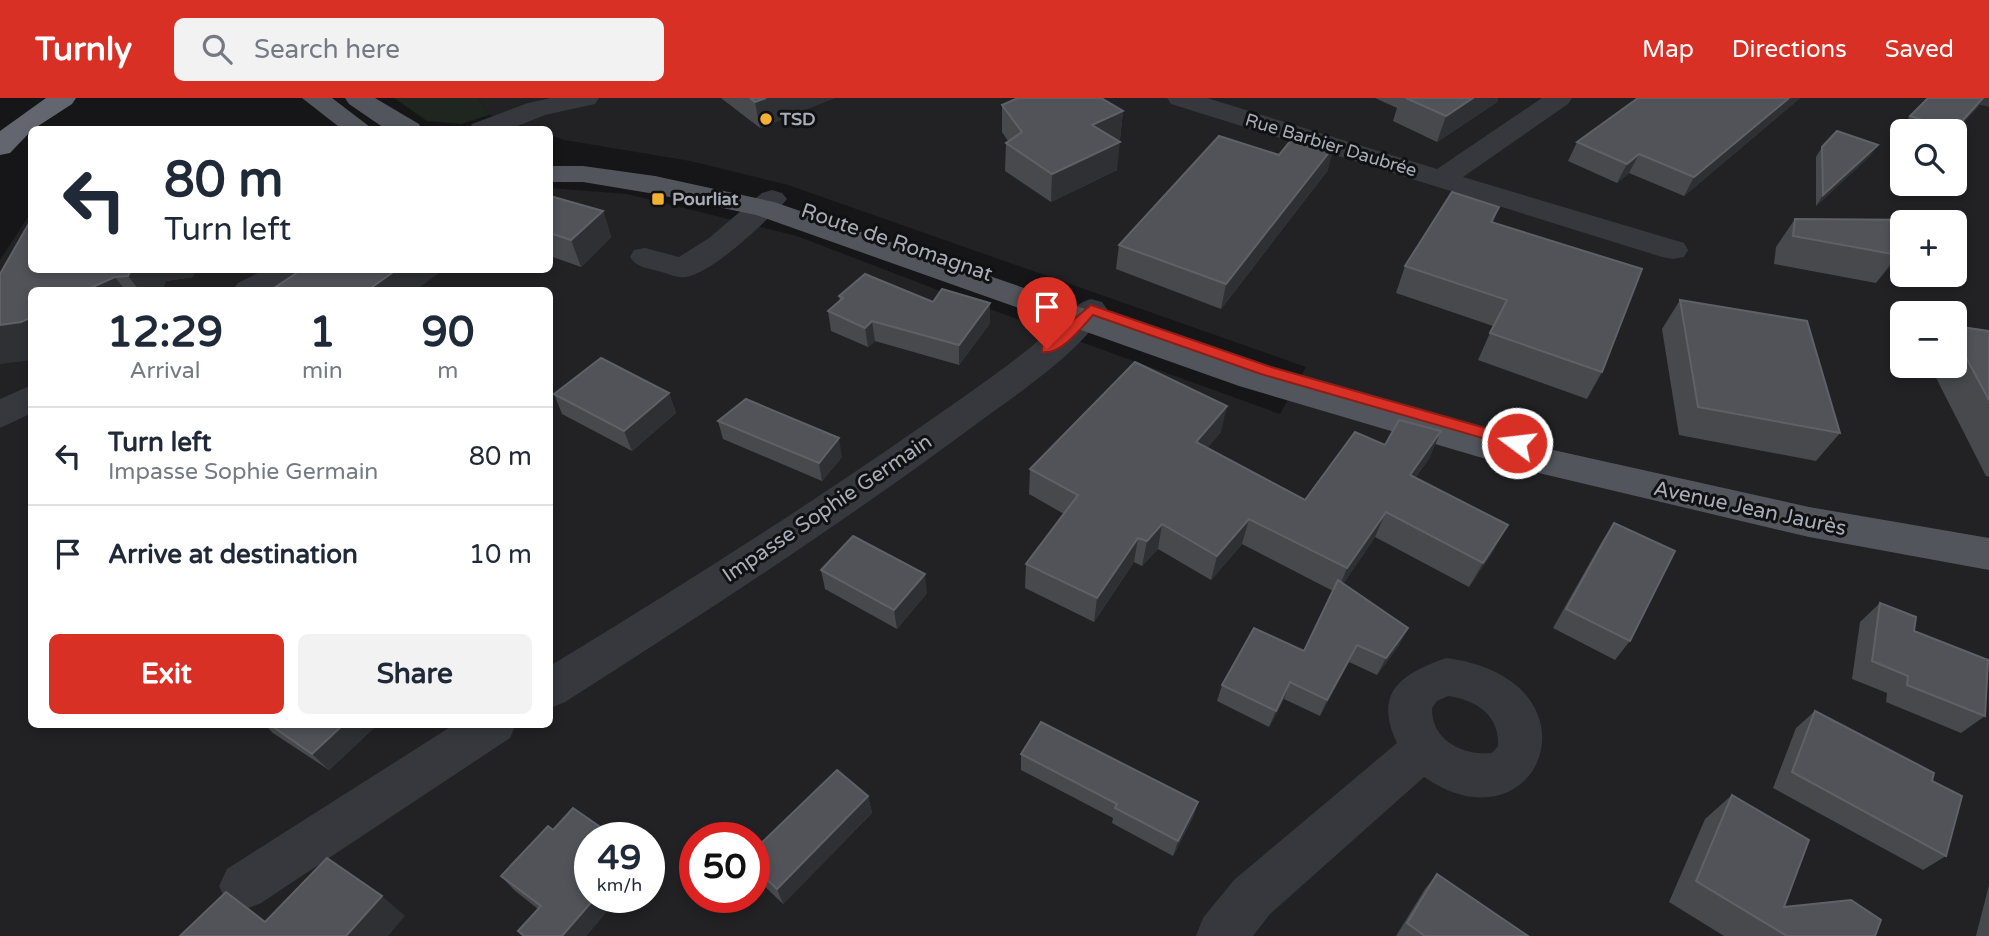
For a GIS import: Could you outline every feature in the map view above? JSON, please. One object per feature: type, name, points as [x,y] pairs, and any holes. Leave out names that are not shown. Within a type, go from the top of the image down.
[{"type":"highway","points":[[0,147],[16,130],[63,98]]},
{"type":"main road","points":[[358,98],[401,126]]},
{"type":"main road","points":[[325,106],[355,126]]},
{"type":"main road","name":"Route de Romagnat","points":[[553,159],[638,170],[717,184],[1086,315],[1251,378],[1515,449]]},
{"type":"main road","name":"Route de Romagnat","points":[[553,174],[583,174],[768,203]]},
{"type":"main road","name":"Avenue Jean Jaurès","points":[[1515,449],[1880,516],[1989,530]]},
{"type":"main road","name":"Avenue Jean Jaurès","points":[[1515,449],[1809,522],[1989,554]]},
{"type":"street","name":"Rue Barbier Daubrée","points":[[1180,98],[1673,250]]},
{"type":"street","name":"Rue Barbier Daubrée","points":[[1441,179],[1559,98]]},
{"type":"street","points":[[492,126],[537,109],[578,101]]},
{"type":"street","points":[[549,126],[578,101]]},
{"type":"street","points":[[325,106],[364,126]]},
{"type":"street","points":[[645,257],[683,268],[720,245],[768,203]]},
{"type":"street","points":[[254,287],[282,273]]},
{"type":"street","name":"Impasse Sophie Germain","points":[[553,687],[886,471],[976,406],[1086,315]]},
{"type":"street","points":[[0,415],[28,399]]},
{"type":"street","points":[[244,886],[488,728]]},
{"type":"street","points":[[1221,936],[1252,897],[1423,749]]},
{"type":"shaded area","points":[[394,98],[478,98],[489,115],[461,124],[427,121]]},
{"type":"shaded area","points":[[478,98],[1989,98],[1989,936],[0,936],[0,260],[28,217],[28,273],[266,273],[242,287],[28,287],[28,728],[553,728],[553,287],[287,287],[316,273],[553,273],[553,188],[627,194],[797,236],[951,295],[1280,414],[1306,367],[788,185],[690,161],[564,140],[553,136],[553,126],[523,126],[489,115]]},
{"type":"building","points":[[750,98],[766,98],[755,102]]},
{"type":"building","points":[[1018,98],[1101,98],[1123,111],[1092,125],[1120,142],[1052,174],[1006,143],[1022,132],[1002,105]]},
{"type":"building","points":[[1406,98],[1473,98],[1446,116]]},
{"type":"building","points":[[1638,98],[1789,98],[1694,177],[1639,154],[1627,164],[1577,142]]},
{"type":"building","points":[[1928,98],[1983,98],[1964,119],[1919,119],[1910,116]]},
{"type":"building","points":[[1837,131],[1878,145],[1823,195],[1822,147]]},
{"type":"building","points":[[1296,134],[1334,146],[1226,284],[1119,245],[1219,136],[1279,155]]},
{"type":"building","points":[[1452,192],[1499,207],[1491,222],[1642,269],[1602,372],[1490,333],[1507,300],[1405,266]]},
{"type":"building","points":[[553,197],[603,211],[571,240],[553,234]]},
{"type":"building","points":[[1795,219],[1890,220],[1890,254],[1793,236]]},
{"type":"building","points":[[28,225],[28,273],[130,273],[128,276],[115,277],[93,287],[28,287],[28,319],[0,325],[0,274]]},
{"type":"building","points":[[296,273],[392,273],[372,287],[276,287]]},
{"type":"building","points":[[865,274],[933,302],[942,289],[990,303],[959,345],[872,321],[865,328],[828,311],[843,298],[839,296]]},
{"type":"building","points":[[1680,300],[1807,321],[1840,433],[1698,407]]},
{"type":"building","points":[[1967,328],[1989,331],[1989,400],[1967,359]]},
{"type":"building","points":[[601,358],[669,393],[624,431],[554,394]]},
{"type":"building","points":[[1135,362],[1227,406],[1196,442],[1305,500],[1355,432],[1385,445],[1399,420],[1441,431],[1410,475],[1508,525],[1483,563],[1386,512],[1347,568],[1249,519],[1217,556],[1162,524],[1147,541],[1138,538],[1097,598],[1026,564],[1078,495],[1030,469]]},
{"type":"building","points":[[746,399],[839,438],[819,463],[718,421]]},
{"type":"building","points":[[1614,523],[1675,551],[1630,641],[1566,609]]},
{"type":"building","points":[[853,536],[925,574],[894,610],[821,570]]},
{"type":"building","points":[[1338,580],[1408,628],[1386,658],[1357,645],[1327,700],[1290,682],[1276,711],[1222,685],[1254,628],[1304,651]]},
{"type":"building","points":[[1880,603],[1916,617],[1914,631],[1988,660],[1985,716],[1907,685],[1908,676],[1872,661]]},
{"type":"building","points":[[1815,711],[1934,773],[1932,781],[1962,796],[1946,856],[1792,772]]},
{"type":"building","points":[[1041,722],[1198,802],[1178,841],[1115,808],[1117,804],[1021,754]]},
{"type":"building","points":[[275,728],[340,728],[312,754]]},
{"type":"building","points":[[837,770],[868,796],[777,889],[770,882],[770,835]]},
{"type":"building","points":[[1732,795],[1809,840],[1784,907],[1851,900],[1881,920],[1875,936],[1787,936],[1696,881]]},
{"type":"building","points":[[573,808],[593,822],[574,822],[574,913],[582,913],[562,936],[524,936],[518,931],[541,906],[501,876],[548,826],[553,830]]},
{"type":"building","points":[[327,858],[382,896],[346,936],[180,936],[226,892],[265,922]]},
{"type":"building","points":[[1437,874],[1528,936],[1425,936],[1407,923]]},
{"type":"place","name":"TSD","points":[[766,119]]},
{"type":"place","name":"Pourliat","points":[[658,199]]},
{"type":"route","points":[[1047,349],[1074,328],[1091,309],[1266,371],[1517,443]]}]
